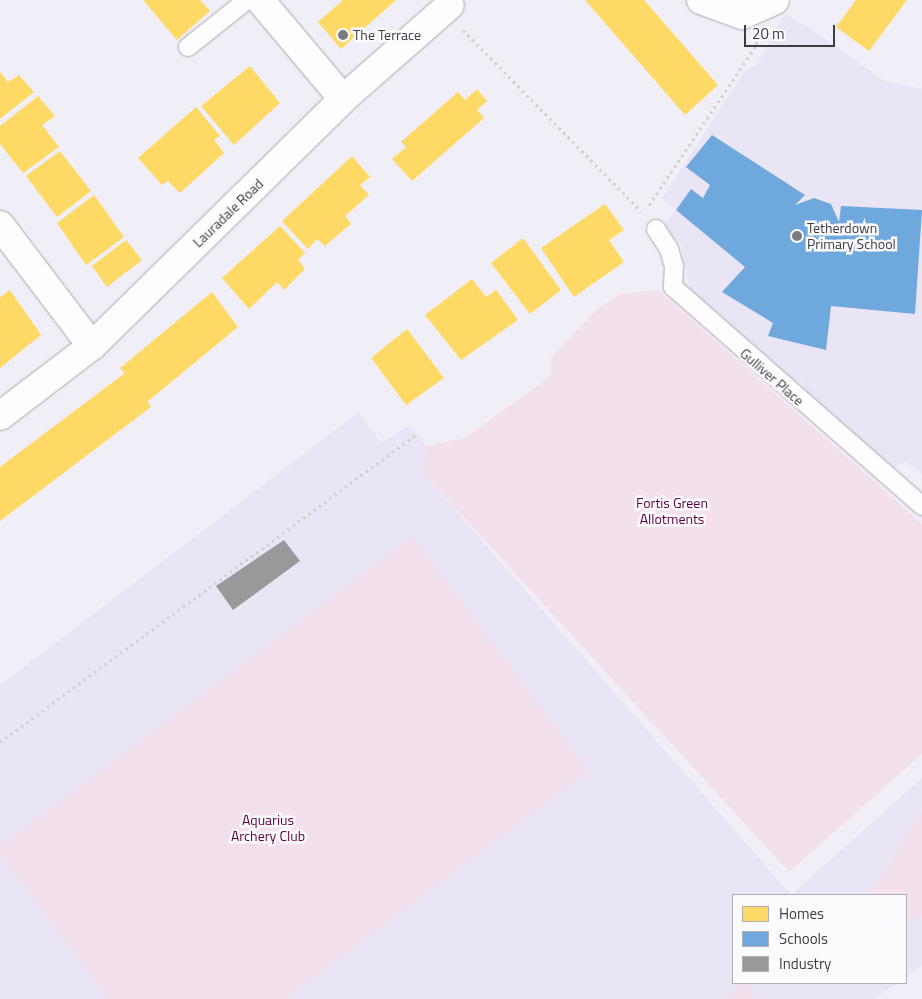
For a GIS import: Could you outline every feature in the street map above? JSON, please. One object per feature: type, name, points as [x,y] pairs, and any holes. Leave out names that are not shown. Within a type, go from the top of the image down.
[{"type":"street","points":[[260,0],[344,99]]},
{"type":"street","points":[[701,0],[742,15],[775,0]]},
{"type":"street","name":"Lauradale Road","points":[[0,416],[92,346],[344,99],[447,7]]},
{"type":"street","points":[[0,226],[92,346]]},
{"type":"lane","points":[[188,47],[247,0]]},
{"type":"lane","name":"Gulliver Place","points":[[656,229],[674,266],[672,287],[922,506]]},
{"type":"path","points":[[447,7],[643,214],[757,44],[742,15]]},
{"type":"path","points":[[0,742],[417,434]]},
{"type":"shaded area","name":"Tetherdown Primary School","points":[[784,14],[813,30],[884,81],[922,89],[922,474],[907,462],[891,468],[804,391],[803,382],[785,378],[690,293],[681,244],[663,227],[676,210],[662,198],[745,71],[757,65]]},
{"type":"shaded area","points":[[359,412],[381,443],[411,425],[426,446],[423,473],[790,894],[732,894],[732,984],[896,984],[874,999],[0,999],[0,685]]},
{"type":"shaded area","points":[[922,778],[922,966],[907,976],[907,894],[792,894]]},
{"type":"green space","name":"Fortis Green Allotments","points":[[658,290],[922,524],[922,754],[789,872],[423,473],[426,446],[465,438],[551,376],[551,358],[597,309],[620,294]]},
{"type":"green space","name":"Aquarius Archery Club","points":[[412,536],[588,771],[285,999],[109,999],[0,854],[0,846]]},
{"type":"green space","points":[[922,811],[922,915],[907,924],[907,894],[871,894]]},
{"type":"green space","points":[[743,984],[750,984],[752,999],[722,999]]},
{"type":"building: Homes","points":[[143,0],[200,0],[210,11],[177,40]]},
{"type":"building: Homes","name":"The Terrace","points":[[343,0],[396,0],[341,49],[318,22]]},
{"type":"building: Homes","points":[[585,0],[644,0],[718,85],[685,115]]},
{"type":"building: Homes","points":[[856,0],[907,0],[869,51],[836,27]]},
{"type":"building: Homes","points":[[250,66],[280,103],[234,145],[201,106]]},
{"type":"building: Homes","points":[[0,72],[8,82],[19,75],[34,92],[0,119]]},
{"type":"building: Homes","points":[[477,89],[487,101],[477,110],[484,118],[412,181],[392,159],[406,147],[401,142],[458,92],[465,100]]},
{"type":"building: Homes","points":[[38,96],[55,116],[42,125],[59,147],[23,173],[0,144],[0,126]]},
{"type":"building: Homes","points":[[196,107],[220,136],[214,140],[224,153],[180,193],[168,181],[162,185],[138,158]]},
{"type":"building: Homes","points":[[60,151],[91,191],[57,217],[26,176]]},
{"type":"building: Homes","points":[[352,156],[370,177],[360,185],[369,195],[345,216],[351,224],[325,246],[317,239],[308,249],[282,221]]},
{"type":"building: Homes","points":[[94,195],[124,237],[86,265],[57,223]]},
{"type":"building: Homes","points":[[605,204],[624,230],[609,240],[624,262],[574,297],[541,248]]},
{"type":"building: Homes","points":[[280,226],[305,253],[298,260],[305,269],[284,290],[277,282],[249,309],[222,278]]},
{"type":"building: Homes","points":[[523,238],[561,290],[530,314],[491,263]]},
{"type":"building: Homes","points":[[126,240],[142,260],[107,287],[92,266]]},
{"type":"building: Homes","points":[[472,279],[486,297],[496,290],[518,320],[461,360],[425,315]]},
{"type":"building: Homes","points":[[10,290],[41,335],[0,368],[0,297]]},
{"type":"building: Homes","points":[[212,292],[238,327],[147,402],[151,407],[0,521],[0,467],[125,373],[120,368]]},
{"type":"building: Homes","points":[[407,329],[444,378],[406,405],[371,358]]},
{"type":"building: Schools","points":[[712,135],[805,195],[795,205],[814,198],[831,204],[839,222],[841,206],[922,210],[915,314],[831,306],[826,350],[768,336],[773,323],[722,292],[745,267],[676,210],[691,189],[703,198],[710,185],[686,167]]},
{"type":"building: Industry","points":[[284,540],[300,561],[233,610],[216,586]]},
{"type":"place","name":"The Terrace","points":[[343,35]]},
{"type":"place","name":"Tetherdown Primary School","points":[[797,236]]}]
